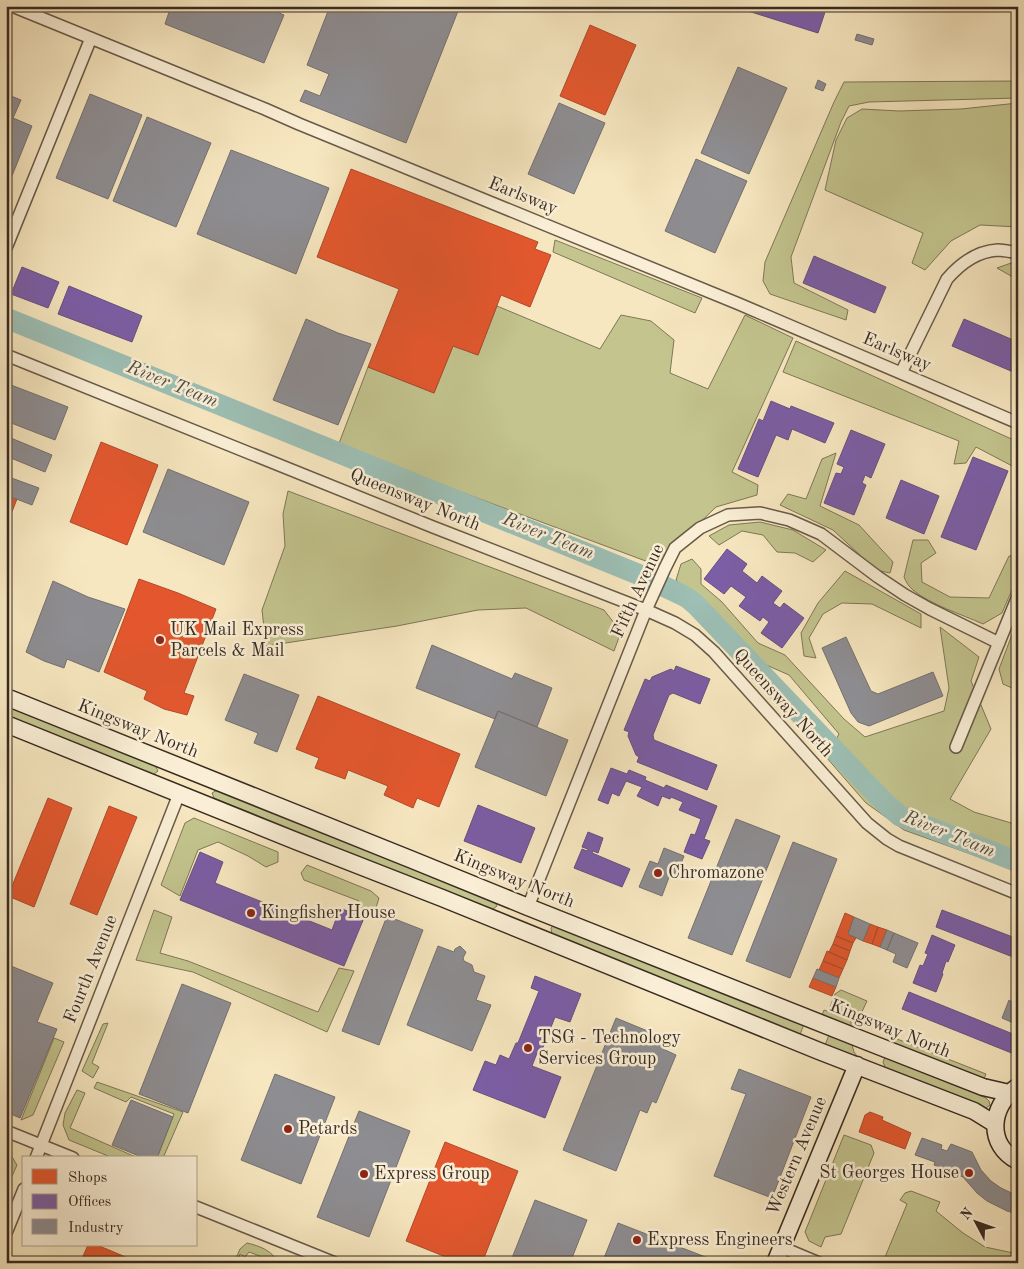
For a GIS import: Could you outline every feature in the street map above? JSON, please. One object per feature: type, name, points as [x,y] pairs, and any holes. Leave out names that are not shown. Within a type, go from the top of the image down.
[{"type":"street","name":"Earlsway","points":[[12,6],[739,304],[1018,423]]},
{"type":"street","points":[[6,248],[91,38]]},
{"type":"street","points":[[901,373],[947,279],[956,269],[982,253],[999,250],[1018,253]]},
{"type":"street","name":"Queensway North","points":[[6,355],[675,623],[695,635],[714,652],[878,833],[899,846],[1018,894]]},
{"type":"street","name":"Fifth Avenue","points":[[528,907],[646,610],[665,568],[675,548],[700,528],[728,515],[760,513],[789,520],[821,534],[905,595],[999,643]]},
{"type":"street","points":[[956,747],[1018,596]]},
{"type":"street","name":"Kingsway North","points":[[6,697],[528,907],[983,1087],[1013,1090]]},
{"type":"street","points":[[6,724],[974,1111],[995,1124]]},
{"type":"street","points":[[180,794],[188,771]]},
{"type":"street","name":"Fourth Avenue","points":[[37,1156],[180,794]]},
{"type":"street","points":[[519,929],[528,907]]},
{"type":"street","points":[[863,1040],[862,1047],[866,1057],[883,1076]]},
{"type":"street","name":"Western Avenue","points":[[775,1263],[857,1065]]},
{"type":"street","points":[[1013,1090],[999,1108],[995,1124],[996,1133],[1002,1147],[1007,1154],[1018,1161]]},
{"type":"street","points":[[6,1131],[69,1156]]},
{"type":"street","points":[[6,1233],[22,1194]]},
{"type":"street","points":[[198,1208],[335,1263]]},
{"type":"street","points":[[781,1247],[819,1263]]},
{"type":"green space","points":[[1018,81],[1018,98],[869,102],[849,106],[841,122],[791,257],[794,283],[848,310],[846,320],[770,294],[763,281],[765,262],[844,82]]},
{"type":"green space","points":[[1018,103],[1018,227],[980,225],[951,241],[925,270],[912,263],[923,233],[825,190],[836,140],[847,118],[862,109],[899,111],[961,109]]},
{"type":"green space","points":[[555,240],[702,298],[695,313],[553,252]]},
{"type":"green space","points":[[1014,262],[1018,263],[1018,277],[1011,276],[997,268]]},
{"type":"green space","points":[[497,306],[600,349],[621,315],[651,321],[674,340],[670,373],[708,389],[745,315],[793,338],[732,472],[758,485],[757,495],[716,507],[659,566],[338,446],[368,367],[434,393],[453,346],[478,355]]},
{"type":"green space","points":[[796,341],[1018,442],[1018,469],[976,447],[966,463],[954,464],[959,441],[783,372]]},
{"type":"green space","points":[[836,453],[820,506],[859,525],[893,562],[890,573],[876,570],[833,530],[780,505],[788,494],[806,499],[822,459]]},
{"type":"green space","points":[[288,491],[604,610],[621,632],[614,651],[526,608],[478,610],[397,626],[266,646],[262,610],[285,546],[283,514]]},
{"type":"green space","points":[[760,522],[793,530],[826,550],[813,562],[795,553],[777,552],[763,535],[742,531],[719,545],[709,536],[729,525]]},
{"type":"green space","points":[[913,540],[928,540],[936,553],[921,563],[922,582],[950,597],[989,598],[1009,556],[1018,556],[1018,576],[1002,613],[983,624],[937,605],[913,590],[904,577]]},
{"type":"green space","points":[[692,559],[701,569],[701,584],[722,602],[758,643],[785,655],[844,719],[865,737],[944,711],[949,688],[940,627],[979,657],[971,681],[991,729],[950,799],[974,812],[1018,825],[1018,871],[904,830],[866,803],[826,757],[839,734],[789,675],[764,664],[676,580],[681,564]]},
{"type":"green space","points":[[845,571],[921,614],[921,628],[872,604],[842,603],[823,614],[809,638],[816,658],[804,656],[801,633],[818,603]]},
{"type":"green space","points":[[1018,628],[1018,678],[1014,689],[1003,684],[999,669],[1013,632]]},
{"type":"green space","points":[[6,705],[155,765],[158,771],[153,775],[6,716]]},
{"type":"green space","points":[[217,790],[494,901],[497,906],[492,910],[214,798],[212,793]]},
{"type":"green space","points":[[194,818],[278,852],[278,862],[266,867],[218,842],[198,850],[180,896],[161,885],[185,823]]},
{"type":"green space","points":[[307,865],[371,891],[379,898],[373,917],[359,911],[359,901],[304,880],[301,873]]},
{"type":"green space","points":[[154,910],[172,917],[160,953],[188,961],[318,1012],[339,968],[354,971],[327,1032],[193,972],[136,960]]},
{"type":"green space","points":[[553,926],[804,1024],[800,1035],[552,935],[551,928]]},
{"type":"green space","points":[[841,990],[867,1001],[859,1018],[830,1007],[835,994]]},
{"type":"green space","points":[[824,1010],[851,1020],[851,1027],[822,1015]]},
{"type":"green space","points":[[108,1023],[92,1063],[99,1067],[93,1078],[82,1071],[103,1024]]},
{"type":"green space","points":[[829,1035],[852,1045],[859,1059],[825,1045]]},
{"type":"green space","points":[[892,1037],[986,1074],[983,1081],[890,1044]]},
{"type":"green space","points":[[54,1038],[64,1042],[33,1115],[21,1120]]},
{"type":"green space","points":[[885,1057],[986,1098],[990,1105],[983,1108],[891,1071],[885,1067],[883,1062]]},
{"type":"green space","points":[[97,1082],[183,1112],[164,1156],[158,1156],[174,1114],[131,1097],[126,1102],[94,1088]]},
{"type":"green space","points":[[77,1090],[85,1093],[70,1128],[133,1156],[108,1156],[69,1140],[63,1125],[65,1113]]},
{"type":"green space","points":[[844,1135],[871,1145],[874,1153],[841,1234],[825,1237],[821,1247],[809,1241],[805,1232]]},
{"type":"green space","points":[[6,1147],[17,1165],[6,1190],[8,1173],[6,1172]]},
{"type":"green space","points":[[911,1191],[940,1202],[936,1211],[963,1233],[985,1247],[1018,1254],[1018,1263],[875,1263],[876,1259],[883,1262],[907,1204],[900,1200],[905,1193]]},
{"type":"green space","points":[[247,1243],[266,1250],[273,1255],[278,1263],[257,1263],[260,1256],[249,1252],[245,1257],[240,1254],[237,1263],[234,1263],[240,1249]]},
{"type":"building: Shops","points":[[590,25],[636,45],[605,115],[560,96]]},
{"type":"building: Shops","points":[[351,169],[538,242],[535,249],[551,255],[530,307],[501,295],[478,355],[453,346],[434,393],[368,367],[399,289],[317,257]]},
{"type":"building: Shops","points":[[101,442],[158,465],[127,545],[70,522]]},
{"type":"building: Shops","points":[[6,495],[17,499],[6,527]]},
{"type":"building: Shops","name":"UK Mail Express Parcels & Mail","points":[[139,579],[216,609],[184,693],[194,696],[187,715],[164,709],[144,699],[147,691],[104,672]]},
{"type":"building: Shops","points":[[318,696],[460,754],[439,807],[417,798],[413,808],[384,795],[388,786],[348,770],[345,779],[315,768],[319,758],[296,749]]},
{"type":"building: Shops","points":[[48,798],[72,808],[34,907],[8,896]]},
{"type":"building: Shops","points":[[109,806],[137,817],[97,915],[70,904]]},
{"type":"building: Shops","points":[[845,913],[854,917],[848,934],[856,938],[853,943],[836,936]]},
{"type":"building: Shops","points":[[870,924],[878,927],[872,944],[863,941]]},
{"type":"building: Shops","points":[[878,927],[887,930],[880,947],[872,944]]},
{"type":"building: Shops","points":[[836,936],[853,943],[850,951],[833,944]]},
{"type":"building: Shops","points":[[833,944],[850,951],[847,960],[829,952]]},
{"type":"building: Shops","points":[[827,951],[847,960],[843,969],[823,961]]},
{"type":"building: Shops","points":[[823,961],[843,969],[839,978],[819,970]]},
{"type":"building: Shops","points":[[813,978],[836,987],[832,996],[809,987]]},
{"type":"building: Shops","points":[[870,1112],[883,1117],[882,1120],[911,1133],[905,1149],[859,1132],[865,1115]]},
{"type":"building: Shops","points":[[445,1142],[518,1171],[482,1263],[461,1263],[406,1241]]},
{"type":"building: Shops","points":[[88,1246],[99,1246],[140,1263],[80,1263]]},
{"type":"building: Offices","points":[[732,6],[827,6],[818,33]]},
{"type":"building: Offices","points":[[814,256],[886,287],[875,313],[803,283]]},
{"type":"building: Offices","points":[[22,267],[59,282],[48,308],[11,294]]},
{"type":"building: Offices","points":[[69,286],[142,316],[132,342],[58,314]]},
{"type":"building: Offices","points":[[964,319],[1018,342],[1018,374],[952,346]]},
{"type":"building: Offices","points":[[771,401],[790,409],[791,406],[834,423],[825,443],[792,429],[788,440],[776,435],[758,477],[738,469],[759,419],[763,421]]},
{"type":"building: Offices","points":[[851,430],[885,444],[871,478],[865,475],[862,483],[866,485],[854,515],[824,503],[836,473],[841,474],[844,467],[837,464]]},
{"type":"building: Offices","points":[[973,457],[1008,471],[976,550],[941,537]]},
{"type":"building: Offices","points":[[901,480],[939,496],[924,534],[886,518]]},
{"type":"building: Offices","points":[[727,549],[747,564],[742,571],[757,583],[762,576],[782,591],[773,603],[780,608],[784,603],[804,618],[782,648],[761,633],[769,622],[763,617],[760,621],[739,606],[746,597],[731,586],[724,594],[704,579]]},
{"type":"building: Offices","points":[[676,666],[710,679],[700,704],[673,693],[669,695],[653,735],[654,740],[717,765],[707,790],[637,762],[639,757],[636,755],[628,736],[629,732],[624,730],[645,679],[650,681],[652,677],[671,669],[674,671]]},
{"type":"building: Offices","points":[[611,768],[627,774],[629,770],[646,777],[645,780],[664,788],[666,785],[717,806],[704,839],[710,841],[702,859],[684,852],[691,834],[695,835],[701,819],[679,810],[683,802],[671,797],[670,799],[662,796],[658,806],[637,796],[642,787],[626,781],[619,796],[612,793],[608,804],[598,800]]},
{"type":"building: Offices","points":[[478,805],[535,828],[521,863],[464,841]]},
{"type":"building: Offices","points":[[588,832],[603,838],[598,853],[593,851],[592,853],[630,869],[622,887],[574,868],[582,849],[587,851],[588,849],[582,847]]},
{"type":"building: Offices","name":"Kingfisher House","points":[[200,852],[223,862],[215,883],[332,930],[340,908],[364,918],[344,966],[180,900]]},
{"type":"building: Offices","points":[[942,910],[1018,939],[1018,959],[936,927]]},
{"type":"building: Offices","points":[[932,935],[955,945],[948,962],[946,961],[936,992],[913,983],[920,965],[923,966],[928,954],[925,953]]},
{"type":"building: Offices","name":"TSG - Technology Services Group","points":[[535,976],[581,994],[570,1022],[555,1017],[540,1055],[537,1053],[532,1066],[561,1077],[545,1118],[473,1090],[485,1061],[496,1065],[500,1055],[509,1059],[516,1043],[518,1043],[539,991],[531,988]]},
{"type":"building: Offices","points":[[909,992],[1018,1036],[1018,1045],[1014,1054],[902,1009]]},
{"type":"building: Industry","points":[[171,6],[263,6],[284,15],[264,63],[165,24]]},
{"type":"building: Industry","points":[[330,6],[460,6],[406,143],[300,101],[305,90],[320,96],[329,74],[307,65]]},
{"type":"building: Industry","points":[[903,6],[923,6],[921,12]]},
{"type":"building: Industry","points":[[857,34],[874,39],[872,45],[855,40]]},
{"type":"building: Industry","points":[[738,67],[787,88],[749,174],[701,153]]},
{"type":"building: Industry","points":[[818,80],[826,84],[823,91],[815,88]]},
{"type":"building: Industry","points":[[6,94],[21,100],[13,118],[32,126],[10,181],[6,179]]},
{"type":"building: Industry","points":[[90,94],[142,115],[108,199],[56,178]]},
{"type":"building: Industry","points":[[559,103],[605,123],[574,194],[528,174]]},
{"type":"building: Industry","points":[[147,117],[211,143],[176,227],[113,201]]},
{"type":"building: Industry","points":[[231,150],[329,188],[296,274],[197,234]]},
{"type":"building: Industry","points":[[696,159],[747,181],[715,253],[665,231]]},
{"type":"building: Industry","points":[[306,319],[338,333],[371,344],[338,425],[273,400]]},
{"type":"building: Industry","points":[[6,383],[68,407],[55,440],[6,421]]},
{"type":"building: Industry","points":[[6,436],[52,455],[45,472],[6,456]]},
{"type":"building: Industry","points":[[168,469],[249,502],[224,565],[143,532]]},
{"type":"building: Industry","points":[[6,476],[39,488],[32,505],[6,495]]},
{"type":"building: Industry","points":[[53,581],[88,597],[125,609],[99,672],[67,659],[64,668],[26,652]]},
{"type":"building: Industry","points":[[846,637],[871,691],[878,694],[933,672],[943,696],[869,726],[858,722],[851,713],[822,648]]},
{"type":"building: Industry","points":[[432,645],[512,679],[515,673],[552,688],[537,727],[498,711],[495,719],[416,688]]},
{"type":"building: Industry","points":[[244,674],[299,695],[277,752],[254,743],[258,733],[225,720]]},
{"type":"building: Industry","points":[[498,711],[568,740],[546,796],[475,767]]},
{"type":"building: Industry","points":[[736,819],[780,836],[732,955],[688,938]]},
{"type":"building: Industry","points":[[793,842],[837,859],[790,978],[746,961]]},
{"type":"building: Industry","name":"Chromazone","points":[[664,848],[684,856],[677,874],[671,872],[662,896],[639,887],[650,861],[658,864]]},
{"type":"building: Industry","points":[[387,916],[423,930],[379,1045],[342,1031]]},
{"type":"building: Industry","points":[[854,917],[870,924],[863,941],[848,934]]},
{"type":"building: Industry","points":[[887,930],[894,933],[887,950],[880,947]]},
{"type":"building: Industry","points":[[894,933],[918,943],[907,968],[893,962],[896,954],[887,950]]},
{"type":"building: Industry","points":[[438,946],[454,952],[460,946],[466,952],[463,958],[464,961],[472,965],[474,972],[485,976],[476,1000],[491,1005],[472,1051],[407,1025]]},
{"type":"building: Industry","points":[[6,964],[53,983],[37,1022],[57,1029],[20,1118],[6,1112]]},
{"type":"building: Industry","points":[[817,969],[839,978],[836,987],[813,978]]},
{"type":"building: Industry","points":[[1018,978],[1018,1025],[1002,1018],[1009,1000],[1012,1002],[1017,989],[1014,988]]},
{"type":"building: Industry","points":[[182,984],[231,1003],[188,1113],[139,1094]]},
{"type":"building: Industry","points":[[616,1018],[667,1039],[663,1049],[676,1055],[656,1103],[652,1101],[647,1113],[640,1110],[616,1171],[563,1150]]},
{"type":"building: Industry","points":[[739,1069],[811,1097],[772,1198],[714,1176],[746,1094],[731,1089]]},
{"type":"building: Industry","name":"Petards","points":[[275,1074],[335,1097],[301,1184],[241,1160]]},
{"type":"building: Industry","points":[[131,1100],[173,1117],[158,1156],[139,1156],[112,1145]]},
{"type":"building: Industry","name":"Express Group","points":[[359,1111],[410,1131],[369,1237],[317,1217]]},
{"type":"building: Industry","name":"St Georges House","points":[[922,1138],[942,1145],[941,1149],[947,1151],[951,1144],[972,1152],[981,1170],[991,1181],[1018,1196],[1018,1214],[987,1201],[963,1177],[934,1165],[935,1162],[915,1155]]},
{"type":"building: Industry","points":[[535,1200],[587,1220],[570,1263],[510,1263]]},
{"type":"building: Industry","name":"Express Engineers","points":[[618,1223],[708,1258],[706,1263],[602,1263]]},
{"type":"waterway","name":"River Team","points":[[6,318],[640,575],[682,595],[696,605],[885,803],[900,816],[1018,862]]},
{"type":"place","name":"UK Mail Express Parcels & Mail","points":[[160,640]]},
{"type":"place","name":"Chromazone","points":[[658,873]]},
{"type":"place","name":"Kingfisher House","points":[[251,913]]},
{"type":"place","name":"TSG - Technology Services Group","points":[[528,1048]]},
{"type":"place","name":"Petards","points":[[288,1129]]},
{"type":"place","name":"St Georges House","points":[[969,1173]]},
{"type":"place","name":"Express Group","points":[[364,1174]]},
{"type":"place","name":"Express Engineers","points":[[637,1240]]}]
